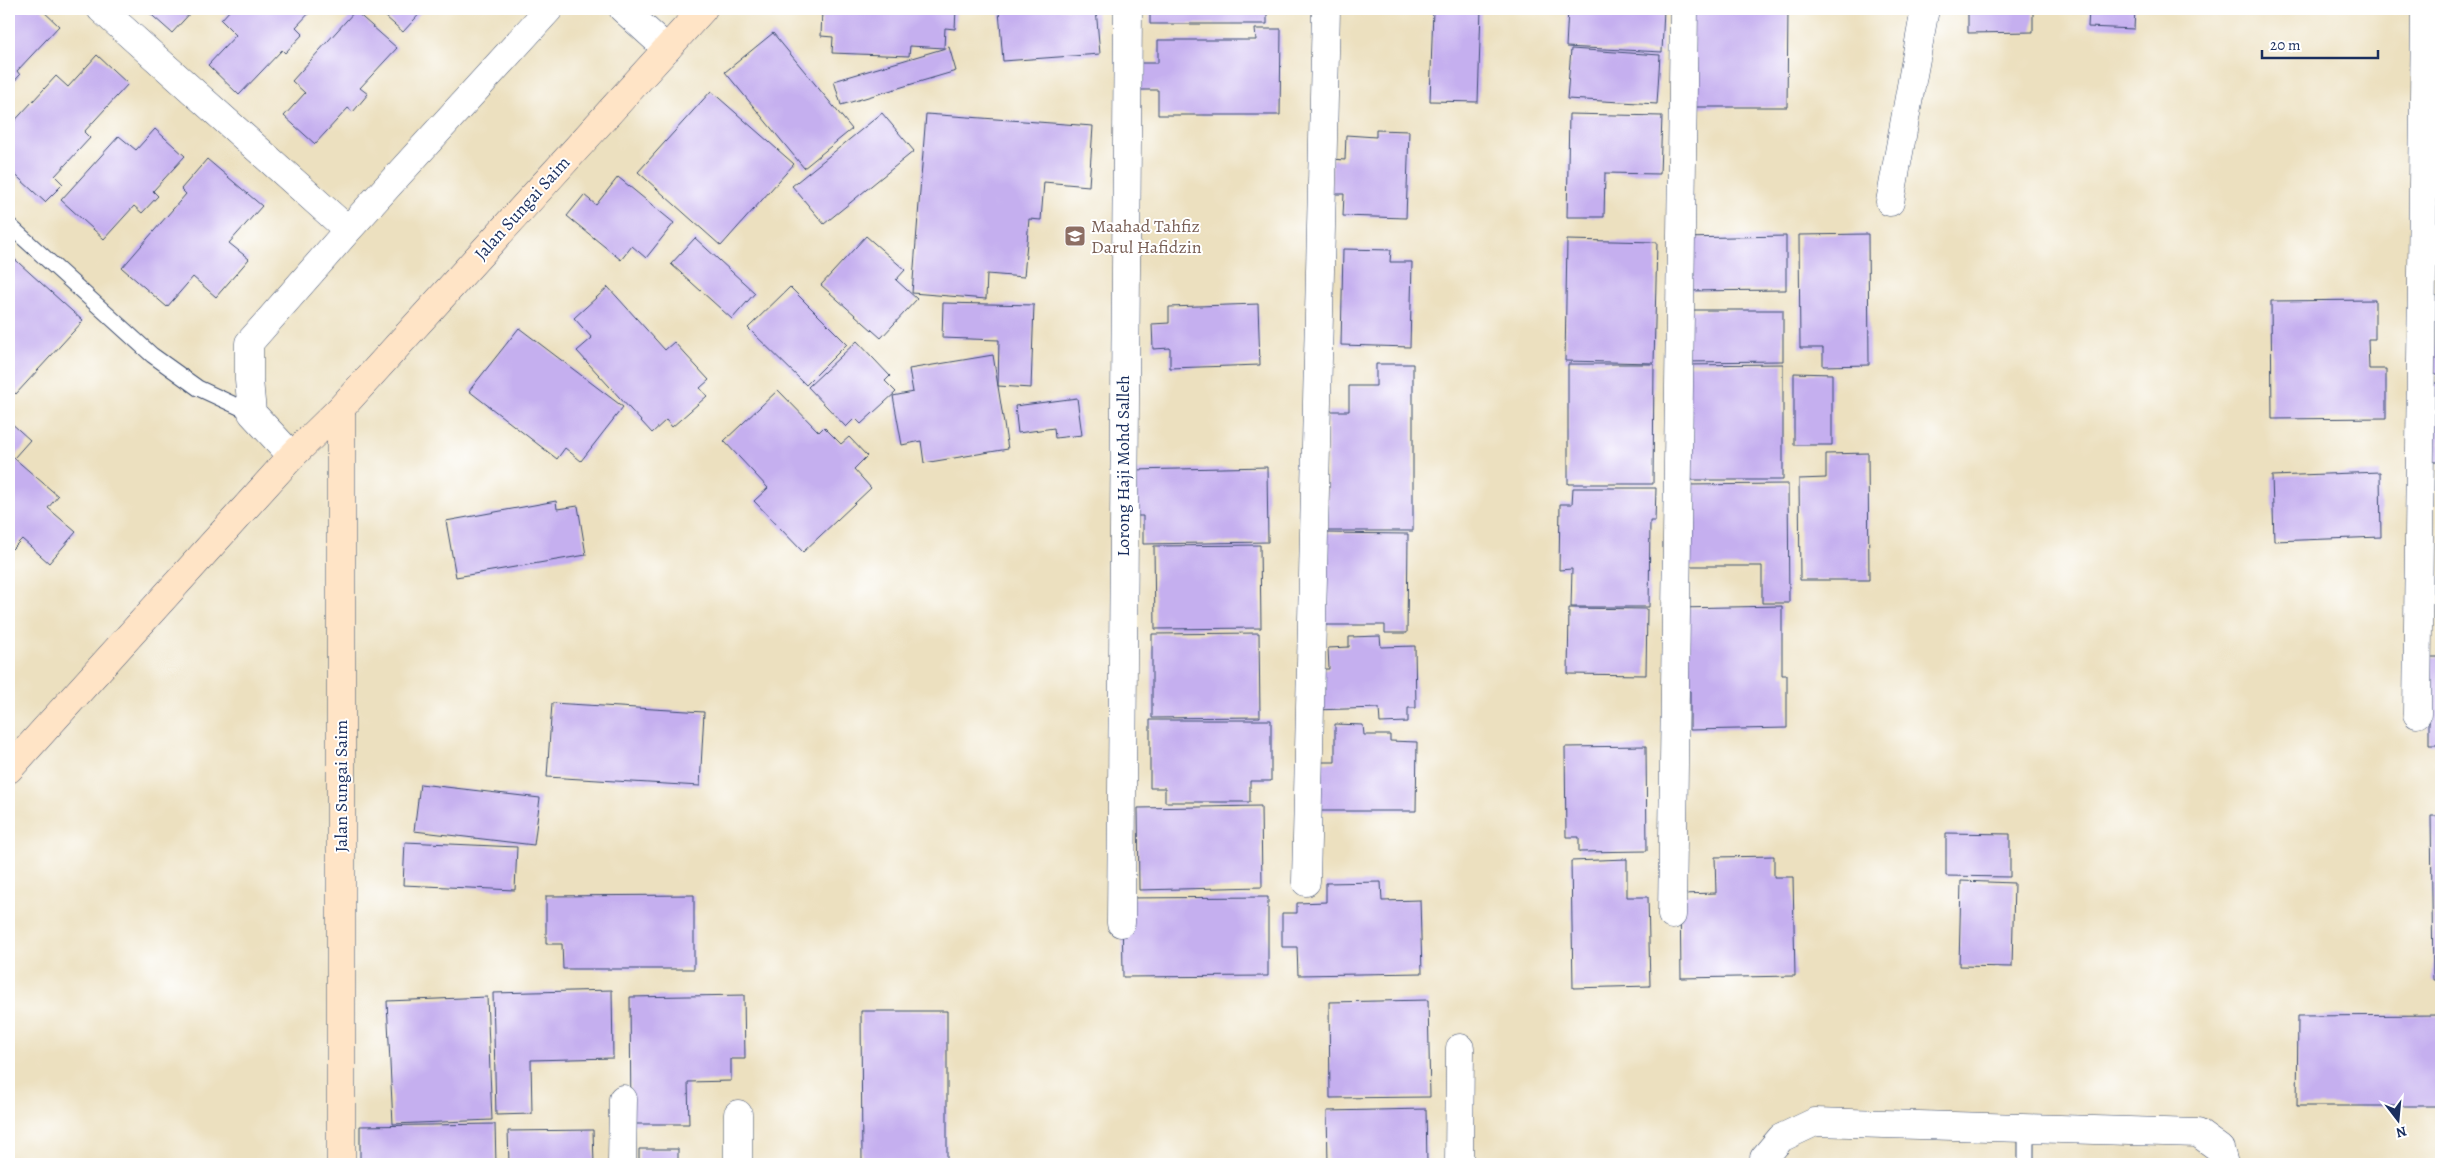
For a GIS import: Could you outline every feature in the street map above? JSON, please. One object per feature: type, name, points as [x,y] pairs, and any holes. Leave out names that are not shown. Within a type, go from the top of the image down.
[{"type":"street","points":[[101,9],[348,230]]},
{"type":"street","points":[[292,456],[252,413],[248,380],[249,343],[348,230],[549,9]]},
{"type":"street","points":[[623,9],[667,49]]},
{"type":"street","name":"Jalan Sungai Saim","points":[[9,769],[292,456],[341,408],[703,9]]},
{"type":"street","name":"Lorong Haji Mohd Salleh","points":[[1121,923],[1125,171],[1128,9]]},
{"type":"street","points":[[1306,882],[1326,9]]},
{"type":"street","points":[[1672,915],[1684,9]]},
{"type":"street","points":[[1890,202],[1925,9]]},
{"type":"street","points":[[2417,714],[2425,9]]},
{"type":"street","name":"Jalan Sungai Saim","points":[[341,408],[341,1164]]},
{"type":"street","points":[[1459,1164],[1460,1048]]},
{"type":"street","points":[[622,1164],[623,1099]]},
{"type":"street","points":[[738,1114],[738,1164]]},
{"type":"street","points":[[1764,1164],[1764,1158],[1781,1138],[1815,1122],[2198,1133],[2220,1148],[2224,1164]]},
{"type":"lane","points":[[9,225],[152,355],[198,388],[252,413]]},
{"type":"lane","points":[[2026,1128],[2026,1164]]},
{"type":"building","points":[[17,9],[41,9],[59,26],[17,71],[20,75],[9,87],[9,18]]},
{"type":"building","points":[[145,9],[194,9],[172,33]]},
{"type":"building","points":[[231,9],[313,9],[296,27],[303,34],[285,53],[282,50],[239,95],[208,65],[236,35],[221,20]]},
{"type":"building","points":[[377,9],[424,9],[403,32]]},
{"type":"building","points":[[822,9],[956,9],[955,29],[945,28],[944,48],[910,46],[909,56],[832,53],[833,37],[821,36]]},
{"type":"building","points":[[1096,9],[1100,54],[1003,61],[999,11]]},
{"type":"building","points":[[1150,9],[1267,9],[1267,24],[1150,24]]},
{"type":"building","points":[[1433,9],[1481,9],[1478,102],[1430,101]]},
{"type":"building","points":[[1568,9],[1664,9],[1662,52],[1566,47]]},
{"type":"building","points":[[1692,9],[1788,9],[1787,107],[1691,107]]},
{"type":"building","points":[[1968,9],[2033,9],[2033,32],[1968,33]]},
{"type":"building","points":[[2089,9],[2135,9],[2134,29],[2088,27]]},
{"type":"building","points":[[355,11],[397,48],[360,88],[368,94],[353,112],[348,108],[315,144],[284,116],[305,93],[292,81]]},
{"type":"building","points":[[1255,29],[1281,29],[1280,115],[1158,115],[1158,90],[1139,90],[1139,63],[1158,63],[1158,40],[1256,40]]},
{"type":"building","points":[[773,33],[852,129],[804,168],[725,72]]},
{"type":"building","points":[[949,47],[956,71],[841,105],[834,81]]},
{"type":"building","points":[[1571,49],[1660,55],[1657,104],[1567,99]]},
{"type":"building","points":[[97,55],[128,84],[84,132],[90,138],[55,176],[63,184],[45,202],[9,169],[9,127],[56,76],[68,87]]},
{"type":"building","points":[[711,91],[794,164],[721,246],[638,172]]},
{"type":"building","points":[[2437,96],[2441,96],[2441,131],[2436,131]]},
{"type":"building","points":[[882,113],[914,151],[824,224],[792,186]]},
{"type":"building","points":[[926,114],[1093,126],[1089,186],[1044,182],[1041,220],[1029,219],[1024,277],[987,274],[986,299],[912,293]]},
{"type":"building","points":[[1569,114],[1662,116],[1660,174],[1605,173],[1604,217],[1567,217]]},
{"type":"building","points":[[155,129],[185,156],[153,191],[158,196],[142,213],[134,206],[104,239],[61,200],[119,136],[136,150]]},
{"type":"building","points":[[1376,130],[1409,131],[1406,218],[1343,216],[1344,194],[1331,194],[1332,159],[1345,160],[1346,135],[1376,137]]},
{"type":"building","points":[[207,159],[262,206],[229,243],[249,259],[216,297],[193,277],[167,307],[122,268],[186,194],[181,189]]},
{"type":"building","points":[[618,177],[674,223],[646,258],[632,246],[621,260],[567,216],[584,195],[596,205]]},
{"type":"building","points":[[1868,234],[1869,365],[1823,366],[1823,348],[1800,348],[1799,235]]},
{"type":"building","points":[[866,236],[905,270],[896,280],[917,299],[881,338],[821,285]]},
{"type":"building","points":[[1786,236],[1786,290],[1681,291],[1681,238]]},
{"type":"building","points":[[695,238],[755,293],[732,319],[671,264]]},
{"type":"building","points":[[1567,240],[1657,242],[1654,363],[1565,361]]},
{"type":"building","points":[[1343,249],[1391,250],[1390,262],[1412,262],[1410,347],[1341,345]]},
{"type":"building","points":[[9,254],[83,321],[16,394],[9,388]]},
{"type":"building","points":[[608,287],[665,350],[674,342],[709,380],[700,388],[707,396],[672,427],[666,420],[652,433],[577,351],[592,338],[574,318]]},
{"type":"building","points":[[790,287],[847,344],[806,385],[748,328]]},
{"type":"building","points":[[2435,296],[2441,296],[2441,374],[2434,374]]},
{"type":"building","points":[[2375,300],[2375,339],[2368,339],[2369,369],[2386,369],[2386,418],[2272,419],[2271,301]]},
{"type":"building","points":[[943,303],[1034,305],[1031,388],[998,386],[999,340],[942,338]]},
{"type":"building","points":[[1258,304],[1260,365],[1170,368],[1170,348],[1153,349],[1152,324],[1169,323],[1169,307]]},
{"type":"building","points":[[1683,310],[1783,310],[1783,361],[1683,362]]},
{"type":"building","points":[[519,328],[623,407],[581,461],[565,448],[557,459],[469,391]]},
{"type":"building","points":[[857,341],[890,376],[885,381],[896,392],[861,424],[855,418],[846,427],[808,387]]},
{"type":"building","points":[[993,355],[1008,449],[924,463],[921,441],[902,445],[893,396],[913,392],[909,369]]},
{"type":"building","points":[[1376,364],[1413,364],[1413,531],[1327,531],[1328,411],[1349,411],[1349,386],[1376,386]]},
{"type":"building","points":[[1568,364],[1654,364],[1653,484],[1568,484]]},
{"type":"building","points":[[1783,364],[1783,480],[1681,480],[1681,365]]},
{"type":"building","points":[[1794,373],[1832,374],[1832,445],[1794,445]]},
{"type":"building","points":[[2433,383],[2441,383],[2441,462],[2433,462]]},
{"type":"building","points":[[778,390],[819,432],[824,427],[841,444],[849,437],[867,456],[854,469],[871,488],[803,552],[754,501],[768,488],[724,441]]},
{"type":"building","points":[[1077,398],[1082,435],[1055,438],[1054,428],[1018,433],[1015,406]]},
{"type":"building","points":[[9,421],[30,440],[14,458],[58,496],[48,508],[76,532],[49,563],[22,539],[12,549],[9,546]]},
{"type":"building","points":[[1868,453],[1869,580],[1800,580],[1799,479],[1826,478],[1826,454]]},
{"type":"building","points":[[1267,467],[1268,542],[1143,544],[1143,516],[1133,516],[1133,470]]},
{"type":"building","points":[[2380,472],[2381,537],[2274,541],[2272,476]]},
{"type":"building","points":[[1788,484],[1789,603],[1762,603],[1762,566],[1683,566],[1684,485]]},
{"type":"building","points":[[1573,488],[1656,488],[1655,521],[1650,521],[1649,607],[1571,607],[1572,569],[1559,570],[1560,504],[1572,504]]},
{"type":"building","points":[[556,501],[557,509],[578,506],[586,555],[456,577],[446,521]]},
{"type":"building","points":[[1326,533],[1408,534],[1407,633],[1385,633],[1385,625],[1325,625]]},
{"type":"building","points":[[1260,545],[1261,628],[1155,629],[1154,546]]},
{"type":"building","points":[[1782,606],[1782,675],[1787,675],[1787,728],[1690,730],[1690,691],[1677,692],[1676,608]]},
{"type":"building","points":[[1569,608],[1647,609],[1646,675],[1568,674]]},
{"type":"building","points":[[1259,633],[1260,717],[1152,718],[1152,634]]},
{"type":"building","points":[[1380,636],[1381,647],[1415,646],[1416,708],[1408,708],[1408,722],[1380,723],[1379,708],[1313,710],[1313,669],[1329,669],[1328,648],[1349,647],[1349,637]]},
{"type":"building","points":[[2429,657],[2441,657],[2441,745],[2429,745]]},
{"type":"building","points":[[552,703],[704,712],[700,786],[547,777]]},
{"type":"building","points":[[1150,720],[1271,720],[1271,781],[1250,781],[1250,802],[1165,802],[1165,788],[1150,788]]},
{"type":"building","points":[[1335,724],[1363,725],[1364,735],[1390,735],[1390,741],[1417,742],[1416,811],[1319,811],[1320,762],[1335,762]]},
{"type":"building","points":[[1646,746],[1647,851],[1579,852],[1579,837],[1566,837],[1565,747]]},
{"type":"building","points":[[420,784],[540,798],[534,845],[414,831]]},
{"type":"building","points":[[1261,806],[1262,887],[1139,890],[1138,808]]},
{"type":"building","points":[[2431,816],[2441,816],[2441,980],[2433,980]]},
{"type":"building","points":[[1946,833],[2010,834],[2010,877],[1946,876]]},
{"type":"building","points":[[405,842],[517,847],[515,890],[403,885]]},
{"type":"building","points":[[1774,856],[1774,877],[1793,877],[1795,976],[1681,978],[1680,894],[1716,893],[1715,857]]},
{"type":"building","points":[[1627,859],[1627,897],[1648,897],[1650,986],[1573,988],[1571,861]]},
{"type":"building","points":[[1961,881],[2014,883],[2012,967],[1959,966]]},
{"type":"building","points":[[1381,882],[1382,901],[1420,900],[1422,973],[1298,975],[1297,947],[1282,947],[1282,913],[1297,913],[1297,903],[1326,902],[1326,883]]},
{"type":"building","points":[[694,895],[694,969],[563,969],[562,944],[546,944],[546,896]]},
{"type":"building","points":[[1268,897],[1268,976],[1123,977],[1122,898]]},
{"type":"building","points":[[612,990],[613,1058],[531,1060],[532,1114],[496,1115],[493,993]]},
{"type":"building","points":[[744,995],[745,1059],[731,1059],[731,1081],[688,1082],[689,1124],[631,1124],[630,997]]},
{"type":"building","points":[[487,997],[492,1120],[393,1124],[387,1001]]},
{"type":"building","points":[[1428,1000],[1430,1097],[1330,1098],[1329,1002]]},
{"type":"building","points":[[861,1011],[947,1011],[947,1164],[862,1164]]},
{"type":"building","points":[[2441,1015],[2441,1106],[2297,1106],[2298,1016]]},
{"type":"building","points":[[1426,1109],[1427,1164],[1328,1164],[1327,1111]]},
{"type":"building","points":[[495,1124],[496,1164],[360,1164],[360,1126]]},
{"type":"building","points":[[593,1130],[594,1164],[509,1164],[508,1131]]},
{"type":"building","points":[[639,1149],[678,1149],[678,1164],[639,1164]]},
{"type":"place","name":"Maahad Tahfiz Darul Hafidzin","points":[[1075,236]]}]
